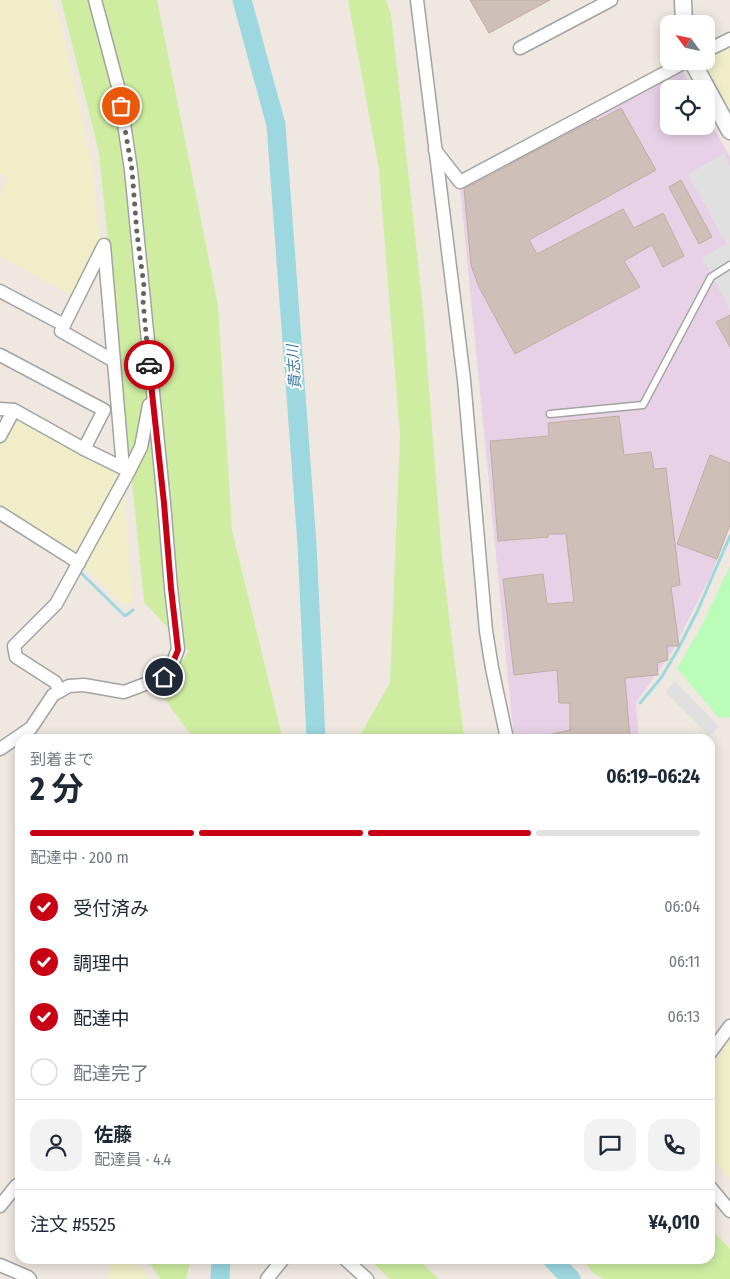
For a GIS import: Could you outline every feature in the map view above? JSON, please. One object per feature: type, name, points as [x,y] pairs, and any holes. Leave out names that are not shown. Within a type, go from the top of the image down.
[{"type":"street","points":[[22,734],[31,728],[53,694],[69,686],[84,685],[124,692],[164,677],[172,665],[178,650],[132,170],[119,90],[95,0]]},
{"type":"street","points":[[417,0],[464,380],[486,631],[506,734]]},
{"type":"street","points":[[520,48],[611,0]]},
{"type":"street","points":[[683,0],[684,15]]},
{"type":"street","points":[[715,46],[730,39]]},
{"type":"street","points":[[435,150],[460,182],[671,70]]},
{"type":"street","points":[[697,70],[730,132]]},
{"type":"street","points":[[114,361],[61,331],[104,245],[114,361],[116,385],[126,469]]},
{"type":"street","points":[[0,291],[64,325]]},
{"type":"street","points":[[0,355],[104,410]]},
{"type":"street","points":[[84,449],[116,385]]},
{"type":"street","points":[[60,691],[55,682],[16,657],[14,646],[56,604],[79,563],[126,469],[141,447],[153,395]]},
{"type":"street","points":[[0,409],[14,410],[84,449],[126,469]]},
{"type":"street","points":[[0,436],[14,410]]},
{"type":"street","points":[[0,513],[79,563]]},
{"type":"street","points":[[1,747],[15,738]]},
{"type":"street","points":[[715,1046],[730,1026]]},
{"type":"street","points":[[0,1206],[15,1187]]},
{"type":"street","points":[[715,1194],[730,1211]]},
{"type":"street","points":[[267,1279],[278,1264]]},
{"type":"street","points":[[352,1264],[367,1279]]},
{"type":"street","points":[[0,1265],[11,1268],[28,1276],[30,1279]]},
{"type":"lane","points":[[550,414],[643,405],[711,277],[730,265]]},
{"type":"shaded area","points":[[682,70],[687,80],[663,80]]},
{"type":"shaded area","points":[[660,82],[660,135],[715,135],[715,130],[730,157],[730,524],[712,573],[673,650],[636,703],[639,734],[514,734],[460,187]]},
{"type":"shaded area","points":[[724,154],[730,166],[730,310],[702,258],[726,244],[688,174]]},
{"type":"shaded area","points":[[675,681],[719,727],[711,734],[707,734],[666,692]]},
{"type":"green space","points":[[0,0],[53,0],[62,29],[92,163],[100,241],[72,296],[0,256],[0,195],[9,178],[0,173]]},
{"type":"green space","points":[[61,0],[157,0],[218,306],[232,530],[280,734],[190,734],[159,691],[189,651],[144,602],[99,153]]},
{"type":"green space","points":[[348,0],[386,0],[391,14],[423,309],[442,558],[463,734],[361,734],[390,683],[400,436],[379,169]]},
{"type":"green space","points":[[730,46],[730,113],[715,84],[715,80],[713,80],[708,70],[715,70],[715,54]]},
{"type":"green space","points":[[15,416],[119,473],[120,481],[78,559],[0,510],[0,444]]},
{"type":"green space","points":[[124,489],[133,602],[123,605],[83,565]]},
{"type":"green space","points":[[730,566],[730,717],[719,718],[677,668],[700,629]]},
{"type":"green space","points":[[730,1040],[730,1179],[715,1162],[715,1060]]},
{"type":"green space","points":[[715,1233],[730,1249],[730,1279],[604,1279],[593,1273],[586,1264],[715,1264]]},
{"type":"green space","points":[[110,1264],[139,1264],[150,1279],[108,1279]]},
{"type":"green space","points":[[150,1264],[190,1264],[186,1279],[160,1279]]},
{"type":"green space","points":[[374,1264],[423,1264],[439,1279],[390,1279]]},
{"type":"building","points":[[470,0],[550,0],[489,33]]},
{"type":"building","points":[[621,108],[656,170],[529,240],[537,254],[623,209],[634,228],[663,213],[684,256],[663,267],[652,245],[624,261],[640,287],[515,354],[478,285],[471,265],[464,189],[596,119],[597,121]]},
{"type":"building","points":[[681,180],[712,237],[699,244],[669,187]]},
{"type":"building","points":[[730,315],[730,347],[716,322]]},
{"type":"building","points":[[619,416],[624,455],[651,452],[654,469],[666,468],[680,585],[671,587],[679,646],[667,646],[668,660],[657,663],[658,675],[625,678],[630,734],[552,734],[570,730],[570,703],[559,703],[557,670],[514,675],[503,579],[543,574],[547,604],[574,602],[566,534],[548,534],[548,537],[498,541],[490,441],[549,436],[548,423]]},
{"type":"building","points":[[710,455],[730,463],[730,525],[717,559],[677,544]]},
{"type":"waterway","name":"貴志川","points":[[242,0],[276,125],[307,544],[316,734]]},
{"type":"waterway","points":[[675,0],[676,15]]},
{"type":"waterway","points":[[640,703],[661,678],[677,651],[697,612],[730,536]]},
{"type":"waterway","points":[[79,571],[125,616],[133,610]]},
{"type":"waterway","points":[[220,1279],[221,1264]]},
{"type":"waterway","name":"貴志川","points":[[557,1264],[571,1279]]},
{"type":"way so far","points":[[121,106],[132,170],[137,234],[144,286],[143,301],[149,365]]},
{"type":"route","points":[[149,365],[178,650],[172,665],[164,677]]}]
